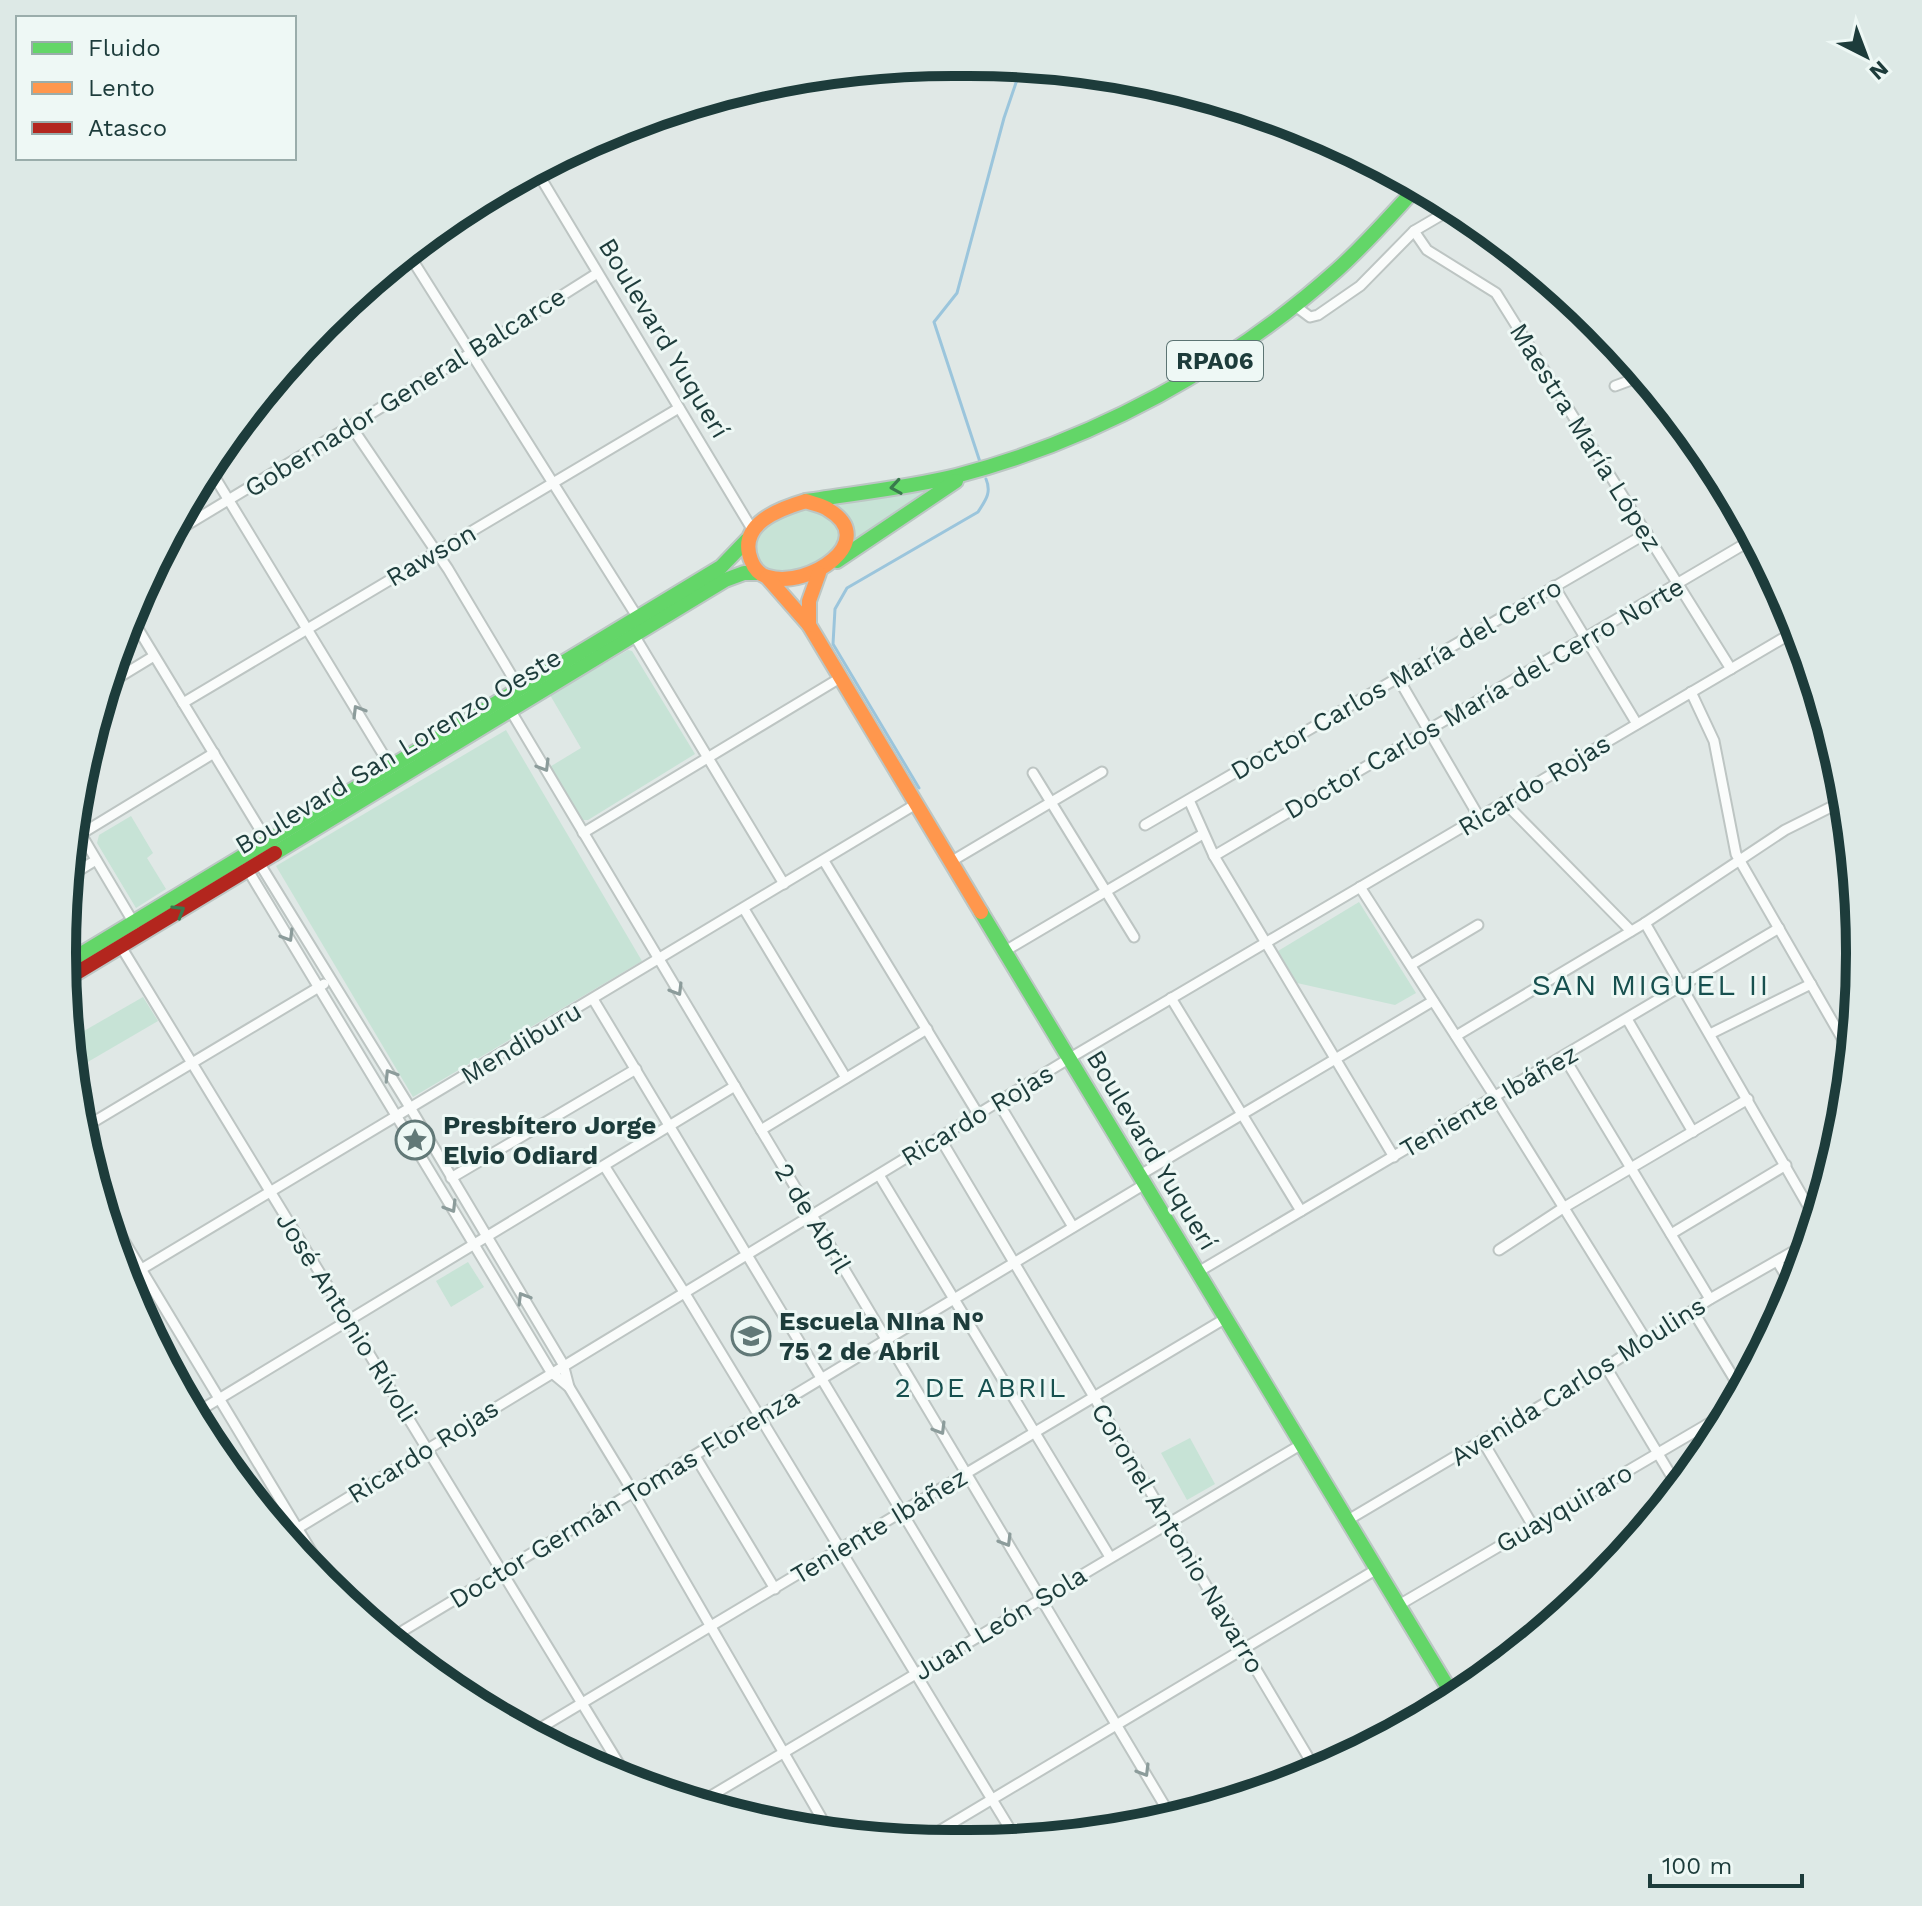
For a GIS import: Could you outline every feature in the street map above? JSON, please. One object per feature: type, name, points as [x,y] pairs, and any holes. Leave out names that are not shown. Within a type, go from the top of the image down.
[{"type":"main road","name":"RPA06","points":[[763,575],[797,578],[819,573],[940,489],[973,472],[1116,417],[1235,349],[1336,271],[1410,194]]},
{"type":"main road","name":"RPA06","points":[[750,534],[768,516],[806,501],[973,472]]},
{"type":"main road","points":[[806,501],[822,504],[834,511],[843,523],[846,535],[837,561]]},
{"type":"main road","points":[[750,534],[750,557],[763,575]]},
{"type":"main road","name":"Boulevard San Lorenzo Oeste","points":[[76,959],[117,940],[523,695],[721,567],[750,534]]},
{"type":"main road","name":"Boulevard San Lorenzo Oeste","points":[[523,695],[634,635],[725,580],[744,573],[763,575]]},
{"type":"main road","points":[[809,625],[809,601],[819,573]]},
{"type":"main road","name":"Boulevard Yuquerí","points":[[763,575],[809,625],[1448,1687]]},
{"type":"main road","name":"Boulevard San Lorenzo Oeste","points":[[250,860],[267,841],[394,773]]},
{"type":"main road","name":"Boulevard San Lorenzo Oeste","points":[[77,971],[117,940]]},
{"type":"street","name":"Boulevard Yuquerí","points":[[541,179],[679,408],[750,534]]},
{"type":"street","points":[[1294,305],[1310,317],[1318,315],[1360,286],[1414,231],[1442,215]]},
{"type":"street","name":"Maestra María López","points":[[1414,231],[1427,250],[1496,293],[1731,669]]},
{"type":"street","points":[[413,262],[638,618]]},
{"type":"street","name":"Gobernador General Balcarce","points":[[187,525],[596,274]]},
{"type":"street","points":[[1615,386],[1632,380]]},
{"type":"street","name":"Rawson","points":[[183,703],[679,408]]},
{"type":"street","points":[[351,426],[436,552],[523,695]]},
{"type":"street","points":[[216,479],[394,773]]},
{"type":"street","name":"Doctor Carlos María del Cerro","points":[[1145,825],[1647,533]]},
{"type":"street","name":"Doctor Carlos María del Cerro Norte","points":[[1214,856],[1745,544]]},
{"type":"street","points":[[1554,586],[1637,724]]},
{"type":"street","points":[[138,630],[267,841]]},
{"type":"street","points":[[634,635],[784,884]]},
{"type":"street","name":"Ricardo Rojas","points":[[294,1531],[563,1364],[1070,1058],[1786,636]]},
{"type":"street","points":[[122,676],[154,656]]},
{"type":"street","points":[[583,833],[840,678]]},
{"type":"street","points":[[1398,678],[1479,817]]},
{"type":"street","points":[[1691,692],[1714,741],[1736,854],[1811,984],[1842,1030]]},
{"type":"street","name":"2 de Abril","points":[[507,705],[1165,1807]]},
{"type":"street","points":[[85,831],[214,753]]},
{"type":"street","points":[[952,861],[1102,772]]},
{"type":"street","points":[[1033,773],[1134,937]]},
{"type":"street","points":[[1189,800],[1214,856],[1394,1157]]},
{"type":"street","points":[[1504,802],[1631,931]]},
{"type":"street","name":"Mendiburu","points":[[137,1272],[916,804]]},
{"type":"street","points":[[1456,1036],[1645,923],[1785,830],[1833,806]]},
{"type":"street","points":[[1005,951],[1203,834]]},
{"type":"street","points":[[84,839],[137,928]]},
{"type":"street","points":[[81,869],[96,860]]},
{"type":"street","points":[[250,860],[411,1109],[563,1364],[569,1387],[822,1819]]},
{"type":"street","points":[[250,860],[319,987],[551,1372],[569,1387]]},
{"type":"street","points":[[824,861],[978,1114]]},
{"type":"street","points":[[1360,887],[1646,1340]]},
{"type":"street","points":[[744,909],[846,1078]]},
{"type":"street","points":[[1645,923],[1808,1205]]},
{"type":"street","points":[[1411,965],[1478,925]]},
{"type":"street","name":"Teniente Ibáñez","points":[[1198,1272],[1779,928]]},
{"type":"street","name":"José Antonio Rívoli","points":[[117,940],[619,1764]]},
{"type":"street","points":[[93,1122],[330,980]]},
{"type":"street","points":[[1710,1034],[1811,984]]},
{"type":"street","points":[[1171,998],[1301,1211]]},
{"type":"street","points":[[593,999],[977,1637]]},
{"type":"street","name":"Doctor Germán Tomas Florenza","points":[[400,1633],[1015,1263],[1242,1114],[1433,1001]]},
{"type":"street","points":[[1627,1019],[1693,1132]]},
{"type":"street","points":[[761,1130],[927,1029]]},
{"type":"street","points":[[1564,1057],[1710,1299]]},
{"type":"street","points":[[451,1178],[636,1069]]},
{"type":"street","points":[[204,1408],[735,1086]]},
{"type":"street","points":[[1499,1250],[1563,1208],[1748,1099]]},
{"type":"street","points":[[998,1102],[1073,1227]]},
{"type":"street","name":"Coronel Antonio Navarro","points":[[940,1138],[1310,1761]]},
{"type":"street","points":[[1671,1234],[1786,1165]]},
{"type":"street","points":[[605,1167],[1010,1829]]},
{"type":"street","points":[[879,1175],[1110,1557]]},
{"type":"street","points":[[128,1247],[307,1545]]},
{"type":"street","name":"Avenida Carlos Moulins","points":[[1348,1520],[1793,1252]]},
{"type":"street","points":[[1777,1261],[1785,1274]]},
{"type":"street","points":[[1693,1311],[1735,1380]]},
{"type":"street","name":"Teniente Ibáñez","points":[[541,1727],[1226,1318]]},
{"type":"street","points":[[1606,1367],[1672,1477]]},
{"type":"street","name":"Guayquiraro","points":[[1399,1605],[1709,1424]]},
{"type":"street","points":[[1482,1440],[1533,1526]]},
{"type":"street","name":"Juan León Sola","points":[[711,1796],[1302,1444]]},
{"type":"street","points":[[695,1456],[775,1589]]},
{"type":"street","points":[[942,1829],[1377,1569]]},
{"type":"green space","points":[[924,488],[926,495],[853,546],[849,544],[834,504]]},
{"type":"green space","points":[[804,507],[824,512],[836,525],[842,538],[835,555],[825,563],[799,571],[787,573],[768,569],[757,554],[758,527]]},
{"type":"green space","points":[[628,650],[632,651],[695,754],[588,820],[578,820],[548,768],[581,748],[550,695]]},
{"type":"green space","points":[[506,730],[642,961],[413,1097],[276,866]]},
{"type":"green space","points":[[131,816],[153,853],[147,858],[166,889],[136,908],[97,843],[99,835]]},
{"type":"green space","points":[[1359,902],[1416,993],[1395,1005],[1297,983],[1278,951]]},
{"type":"green space","points":[[143,997],[158,1021],[84,1064],[80,1033]]},
{"type":"green space","points":[[468,1262],[484,1287],[451,1307],[436,1281]]},
{"type":"green space","points":[[1190,1438],[1215,1484],[1187,1500],[1161,1453]]},
{"type":"waterway","points":[[980,462],[934,322],[957,293],[1018,78]]},
{"type":"waterway","points":[[919,788],[833,644],[835,609],[847,588],[978,512],[988,493],[986,479]]},
{"type":"traffic: fast","points":[[806,501],[938,480],[1008,461],[1059,442],[1158,396],[1252,338],[1296,305],[1348,260],[1410,194]]},
{"type":"traffic: fast","points":[[837,561],[956,481]]},
{"type":"traffic: fast","points":[[76,957],[721,567],[747,540]]},
{"type":"traffic: fast","points":[[275,853],[725,580],[744,573],[759,573]]},
{"type":"traffic: fast","points":[[981,912],[1448,1687]]},
{"type":"traffic: slow","points":[[806,501],[827,508],[843,522],[847,535],[843,548],[833,560],[802,576],[784,579],[762,575],[752,563],[748,547],[755,528],[773,514],[806,501]]},
{"type":"traffic: slow","points":[[809,625],[809,601],[819,573]]},
{"type":"traffic: slow","points":[[767,577],[809,625],[981,912]]},
{"type":"traffic: jam","points":[[77,973],[275,853]]},
{"type":"place","name":"Presbítero Jorge Elvio Odiard","points":[[415,1140]]},
{"type":"place","name":"Escuela NIna N° 75 2 de Abril","points":[[751,1336]]},
{"type":"district","name":"SAN MIGUEL II","points":[[1651,985]]},
{"type":"district","name":"2 DE ABRIL","points":[[981,1387]]}]
